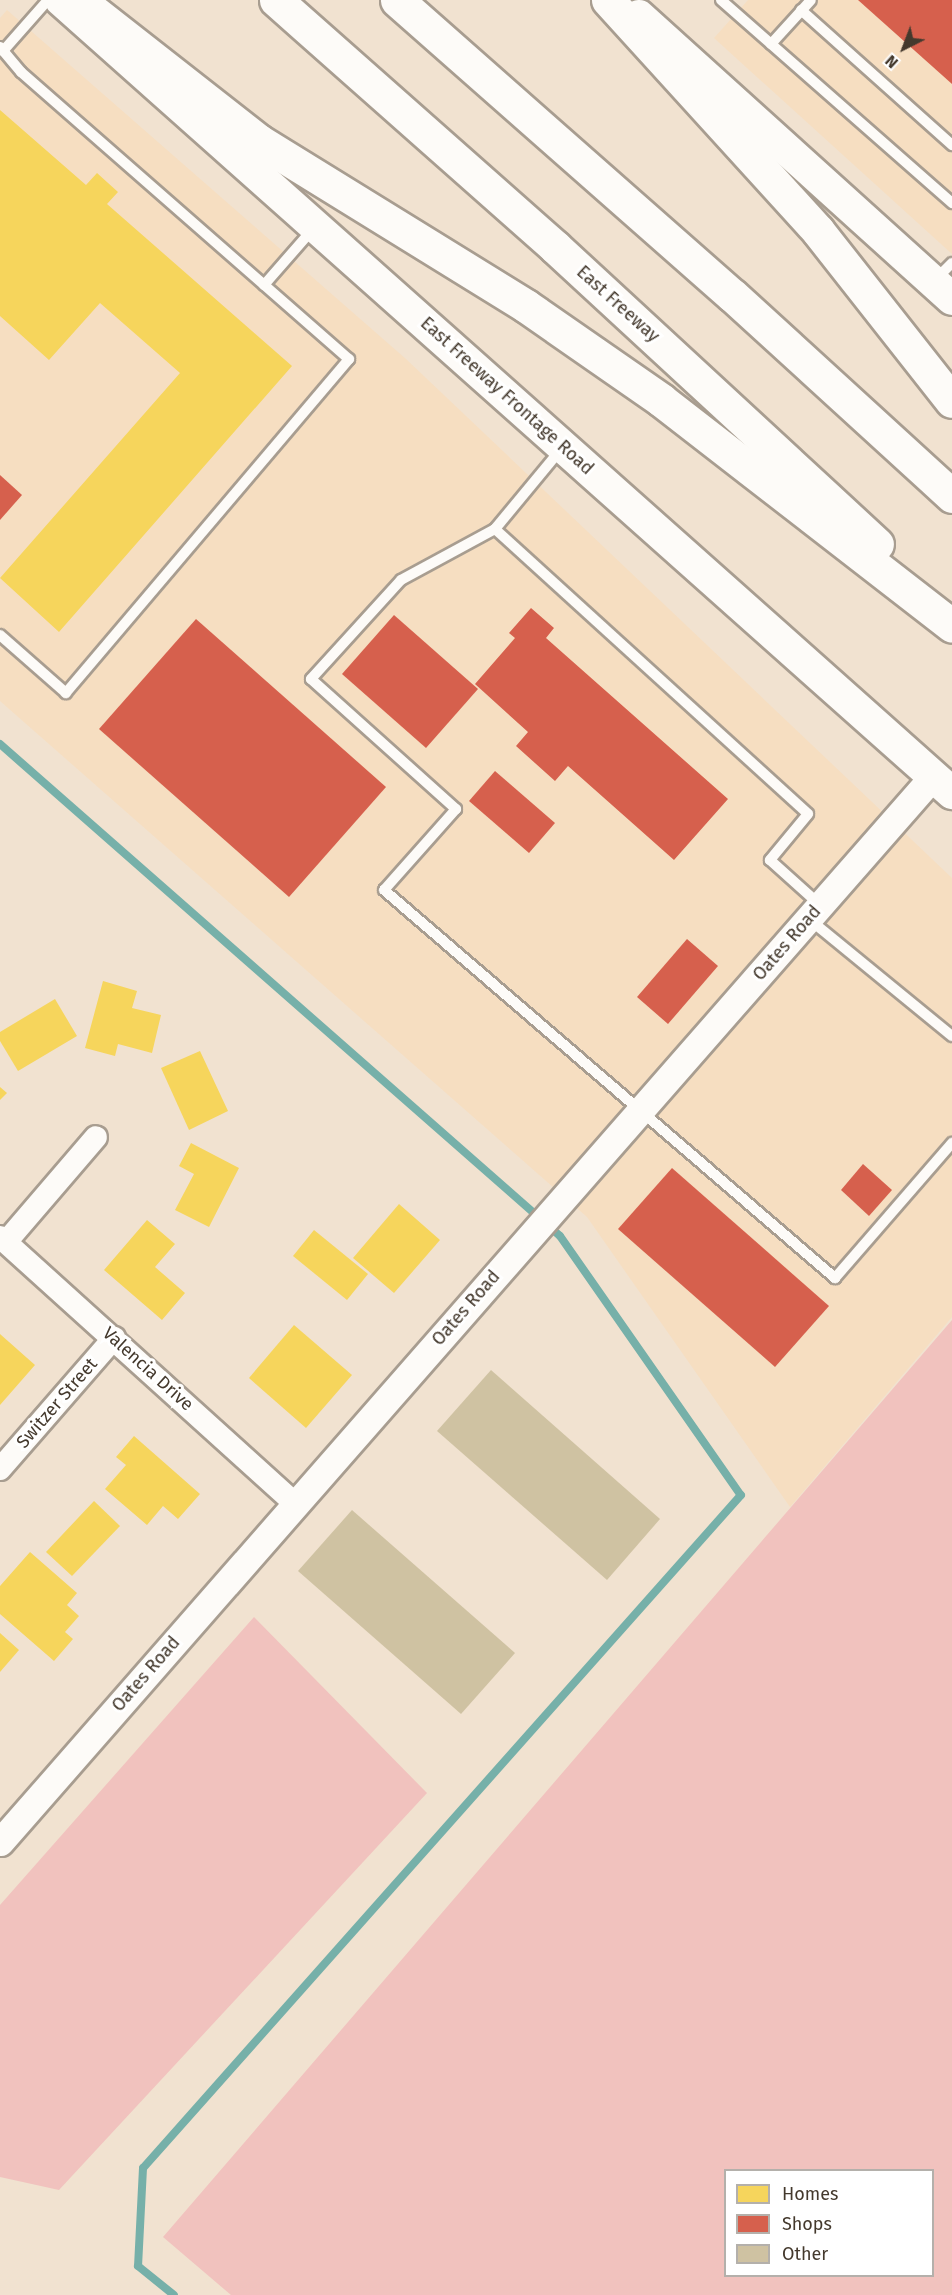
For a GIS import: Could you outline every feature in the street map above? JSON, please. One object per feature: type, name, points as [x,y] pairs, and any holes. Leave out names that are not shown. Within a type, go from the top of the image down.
[{"type":"highway","points":[[79,0],[259,141],[526,306],[661,400],[952,626]]},
{"type":"highway","name":"East Freeway","points":[[276,0],[555,247],[822,491],[952,617]]},
{"type":"highway","points":[[397,0],[732,295],[952,496]]},
{"type":"highway","points":[[608,0],[818,231],[952,400]]},
{"type":"main road","name":"East Freeway Frontage Road","points":[[61,0],[943,784]]},
{"type":"main road","points":[[621,0],[946,281]]},
{"type":"street","name":"Oates Road","points":[[0,1842],[814,912],[943,784]]},
{"type":"street","points":[[3,1240],[96,1137]]},
{"type":"street","name":"Valencia Drive","points":[[3,1240],[295,1503]]},
{"type":"street","name":"Switzer Street","points":[[0,1469],[114,1338]]},
{"type":"lane","points":[[0,635],[66,693],[350,359],[21,72],[2,49],[48,0]]},
{"type":"lane","points":[[721,0],[952,203]]},
{"type":"lane","points":[[771,44],[811,0]]},
{"type":"lane","points":[[801,10],[952,145]]},
{"type":"lane","points":[[264,285],[316,226]]},
{"type":"lane","points":[[564,447],[495,529],[401,580],[311,679],[456,809],[384,890],[637,1112],[836,1278],[952,1143]]},
{"type":"lane","points":[[495,529],[808,814],[770,860],[814,912],[952,1036]]},
{"type":"shaded area","points":[[748,0],[952,0],[952,254],[714,38]]},
{"type":"shaded area","points":[[7,10],[406,359],[952,878],[952,1317],[790,1507],[587,1217],[0,701],[0,18]]},
{"type":"shaded area","points":[[952,1320],[952,2295],[231,2295],[163,2237]]},
{"type":"shaded area","points":[[254,1617],[427,1793],[59,2190],[0,2177],[0,1905]]},
{"type":"building: Homes","points":[[0,110],[86,185],[97,173],[118,192],[107,204],[292,366],[59,632],[0,578],[180,373],[100,303],[49,360],[0,316]]},
{"type":"building: Homes","points":[[103,981],[137,991],[132,1008],[161,1015],[152,1053],[118,1044],[115,1056],[85,1048]]},
{"type":"building: Homes","points":[[55,999],[77,1036],[18,1071],[0,1041],[0,1032]]},
{"type":"building: Homes","points":[[200,1051],[228,1111],[189,1130],[161,1068]]},
{"type":"building: Homes","points":[[0,1087],[7,1093],[0,1100]]},
{"type":"building: Homes","points":[[191,1143],[239,1168],[209,1227],[175,1210],[194,1174],[179,1166]]},
{"type":"building: Homes","points":[[399,1204],[440,1240],[394,1293],[353,1258]]},
{"type":"building: Homes","points":[[147,1220],[175,1244],[155,1267],[185,1293],[162,1320],[104,1270]]},
{"type":"building: Homes","points":[[314,1230],[368,1274],[347,1300],[293,1256]]},
{"type":"building: Homes","points":[[294,1325],[352,1375],[306,1428],[249,1378]]},
{"type":"building: Homes","points":[[0,1334],[35,1365],[0,1405]]},
{"type":"building: Homes","points":[[134,1436],[200,1494],[178,1519],[163,1506],[147,1525],[105,1489],[126,1465],[116,1457]]},
{"type":"building: Homes","points":[[94,1501],[120,1526],[72,1576],[46,1552]]},
{"type":"building: Homes","points":[[30,1552],[77,1593],[67,1605],[79,1616],[65,1632],[73,1639],[54,1661],[0,1614],[0,1586]]},
{"type":"building: Homes","points":[[0,1633],[19,1650],[0,1672]]},
{"type":"building: Shops","points":[[858,0],[952,0],[952,84]]},
{"type":"building: Shops","points":[[0,475],[22,495],[0,520]]},
{"type":"building: Shops","points":[[531,608],[554,628],[546,638],[728,799],[674,860],[568,766],[555,781],[516,746],[528,732],[475,684],[515,638],[509,633]]},
{"type":"building: Shops","points":[[394,615],[478,689],[426,748],[342,674]]},
{"type":"building: Shops","points":[[196,619],[386,787],[289,897],[99,729]]},
{"type":"building: Shops","points":[[495,771],[555,823],[529,853],[469,801]]},
{"type":"building: Shops","points":[[687,939],[718,966],[668,1024],[637,997]]},
{"type":"building: Shops","points":[[863,1164],[892,1190],[869,1216],[841,1190]]},
{"type":"building: Shops","points":[[672,1168],[829,1306],[775,1367],[618,1229]]},
{"type":"building: Other","points":[[491,1370],[660,1519],[607,1580],[437,1431]]},
{"type":"building: Other","points":[[352,1510],[515,1653],[461,1714],[298,1571]]},
{"type":"waterway","points":[[0,744],[560,1236],[741,1495],[143,2168],[138,2266],[174,2295]]}]
